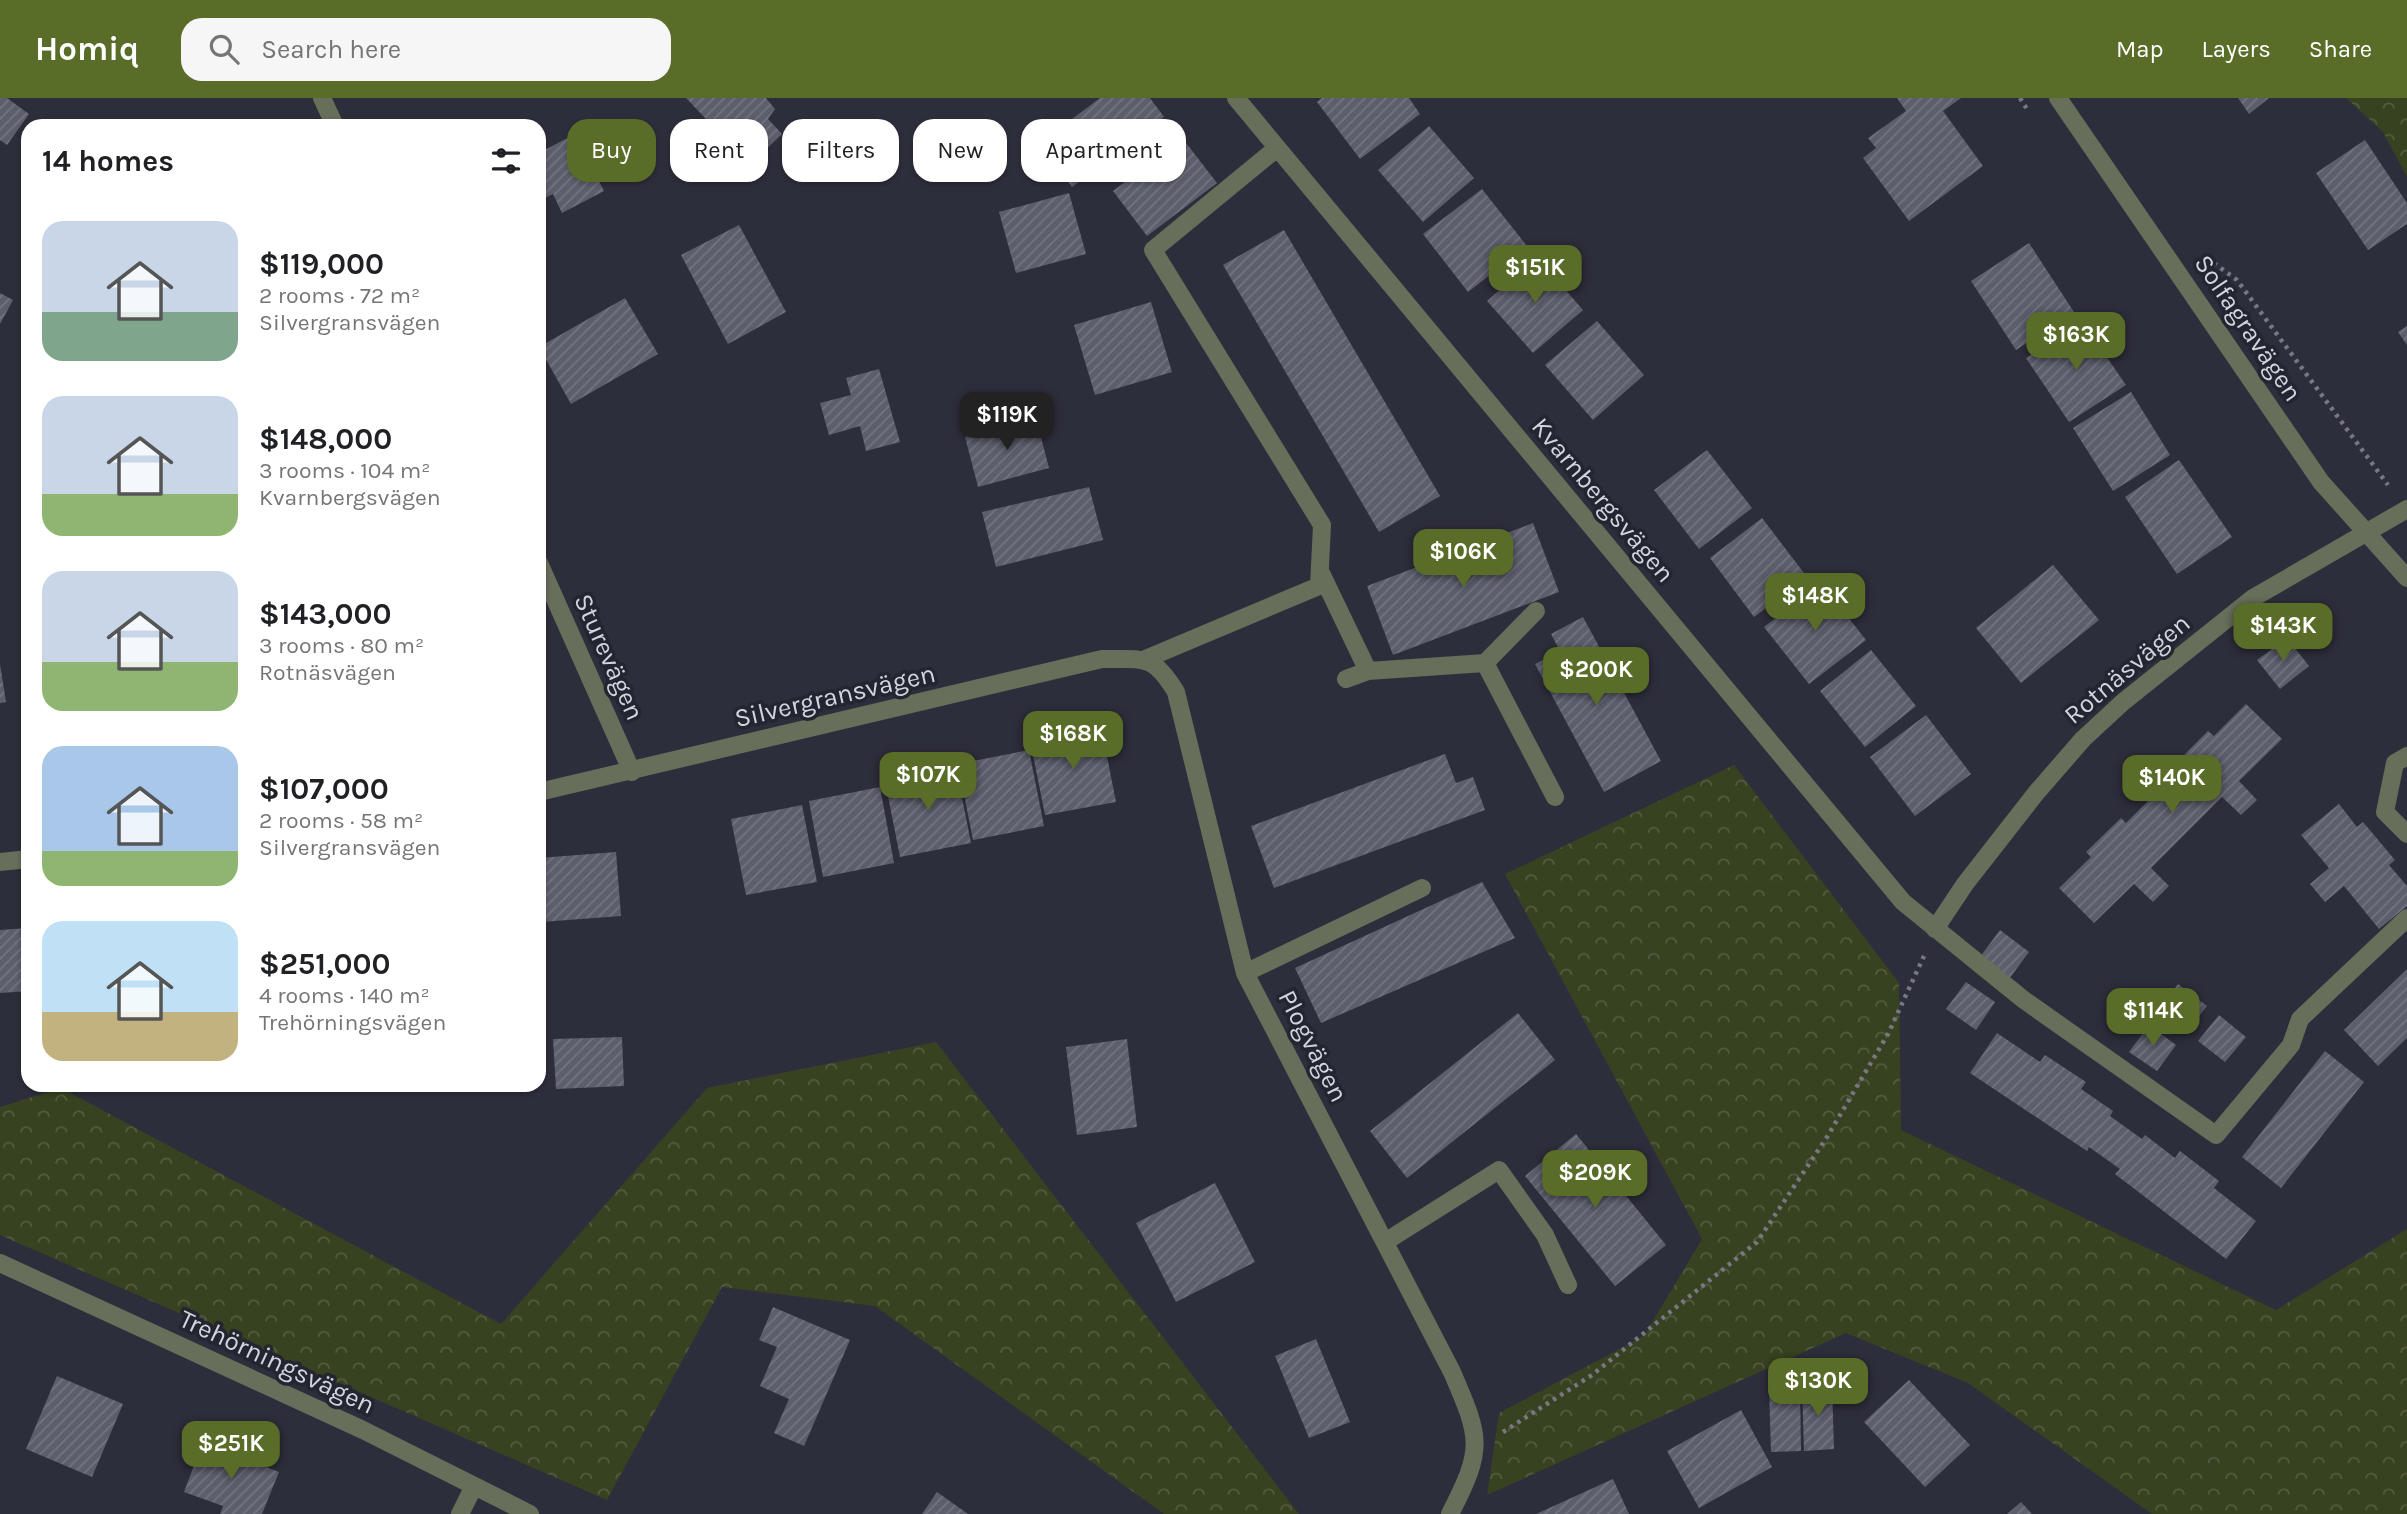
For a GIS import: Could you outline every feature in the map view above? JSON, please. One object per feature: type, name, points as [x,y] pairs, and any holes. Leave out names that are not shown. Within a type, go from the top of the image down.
[{"type":"street","points":[[322,98],[332,119]]},
{"type":"street","name":"Kvarnbergsvägen","points":[[1236,98],[1903,902],[1935,929]]},
{"type":"street","name":"Solfagravägen","points":[[2058,98],[2321,482],[2370,533],[2407,578]]},
{"type":"street","points":[[1143,660],[1319,586],[1322,525],[1153,250],[1277,148]]},
{"type":"street","name":"Rotnäsvägen","points":[[1935,929],[1965,884],[2036,793],[2083,739],[2113,711],[2253,598],[2370,533],[2407,509]]},
{"type":"street","points":[[1320,571],[1368,671]]},
{"type":"street","name":"Sturevägen","points":[[546,580],[632,772]]},
{"type":"street","points":[[1346,679],[1368,671],[1485,663],[1536,611]]},
{"type":"street","name":"Silvergransvägen","points":[[546,790],[1102,659],[1143,660]]},
{"type":"street","name":"Plogvägen","points":[[1143,660],[1161,668],[1176,692],[1245,973],[1452,1371],[1475,1424],[1477,1447]]},
{"type":"street","points":[[1485,663],[1555,797]]},
{"type":"street","points":[[2407,756],[2395,763],[2385,812],[2407,834]]},
{"type":"street","points":[[0,862],[21,860]]},
{"type":"street","points":[[1245,973],[1422,888]]},
{"type":"street","points":[[1935,929],[2024,1000],[2216,1135],[2291,1045],[2300,1019],[2407,918]]},
{"type":"street","points":[[1385,1242],[1499,1170],[1545,1235],[1568,1285]]},
{"type":"street","name":"Trehörningsvägen","points":[[0,1263],[363,1430],[530,1514]]},
{"type":"street","points":[[1450,1514],[1471,1474],[1477,1447]]},
{"type":"street","points":[[460,1514],[474,1486]]},
{"type":"path","points":[[2201,254],[2237,280],[2407,509]]},
{"type":"path","points":[[1477,1447],[1592,1375],[1757,1242],[1827,1137],[1888,1034],[1935,929]]},
{"type":"green space","points":[[2346,98],[2407,98],[2407,177],[2383,132]]},
{"type":"green space","points":[[1734,765],[1899,983],[1901,1130],[2276,1310],[2407,1229],[2407,1514],[2152,1514],[1968,1383],[1846,1333],[1487,1495],[1499,1413],[1644,1336],[1702,1239],[1505,874]]},
{"type":"green space","points":[[936,1042],[1299,1514],[1164,1514],[875,1306],[722,1287],[607,1500],[0,1235],[0,1107],[48,1092],[68,1092],[501,1324],[707,1088]]},
{"type":"building","points":[[0,98],[7,98],[29,114],[25,119],[21,119],[21,125],[7,145],[0,140]]},
{"type":"building","points":[[686,98],[766,98],[775,109],[768,119],[706,119]]},
{"type":"building","points":[[1100,98],[1150,98],[1164,117],[1161,119],[1072,119]]},
{"type":"building","points":[[1322,98],[1409,98],[1420,114],[1360,159],[1317,102]]},
{"type":"building","points":[[1897,98],[1961,98],[1943,111],[1983,166],[1909,221],[1863,158],[1876,148],[1868,138],[1906,111]]},
{"type":"building","points":[[2238,98],[2269,98],[2249,114]]},
{"type":"building","points":[[768,119],[782,134],[768,147]]},
{"type":"building","points":[[1429,126],[1474,178],[1423,222],[1378,170]]},
{"type":"building","points":[[567,138],[567,182],[599,182],[604,191],[562,213],[553,194],[546,198],[546,149]]},
{"type":"building","points":[[2365,140],[2407,203],[2407,224],[2368,250],[2316,173]]},
{"type":"building","points":[[1186,143],[1217,183],[1147,236],[1113,191],[1125,182],[1186,182]]},
{"type":"building","points":[[1482,189],[1527,246],[1468,292],[1423,234]]},
{"type":"building","points":[[1069,193],[1086,254],[1016,273],[999,212]]},
{"type":"building","points":[[739,225],[786,312],[728,344],[681,255]]},
{"type":"building","points":[[1284,230],[1440,496],[1379,532],[1223,265]]},
{"type":"building","points":[[2029,243],[2074,312],[2016,350],[1971,281]]},
{"type":"building","points":[[1537,257],[1583,310],[1533,353],[1487,301]]},
{"type":"building","points":[[0,293],[13,300],[0,324]]},
{"type":"building","points":[[625,298],[658,354],[571,404],[546,359],[546,343]]},
{"type":"building","points":[[1151,302],[1172,372],[1095,395],[1074,325]]},
{"type":"building","points":[[1597,321],[1644,375],[1593,420],[1545,365]]},
{"type":"building","points":[[2082,321],[2126,385],[2069,422],[2026,358]]},
{"type":"building","points":[[2407,326],[2407,345],[2398,332]]},
{"type":"building","points":[[879,369],[900,442],[866,451],[860,426],[829,435],[820,403],[851,395],[846,378]]},
{"type":"building","points":[[2131,392],[2170,455],[2113,491],[2073,428]]},
{"type":"building","points":[[1036,418],[1049,468],[978,487],[965,437]]},
{"type":"building","points":[[1707,450],[1752,508],[1699,549],[1654,490]]},
{"type":"building","points":[[2179,460],[2232,537],[2177,574],[2125,497]]},
{"type":"building","points":[[1089,487],[1103,540],[996,567],[982,512]]},
{"type":"building","points":[[1762,518],[1807,577],[1754,617],[1710,558]]},
{"type":"building","points":[[1533,523],[1559,592],[1393,655],[1367,586]]},
{"type":"building","points":[[2053,565],[2099,620],[2021,683],[1976,628]]},
{"type":"building","points":[[1821,583],[1866,640],[1809,684],[1764,627]]},
{"type":"building","points":[[1583,617],[1661,761],[1604,792],[1535,664],[1560,651],[1551,634]]},
{"type":"building","points":[[2287,638],[2309,666],[2280,689],[2257,660]]},
{"type":"building","points":[[1871,650],[1916,706],[1865,747],[1820,691]]},
{"type":"building","points":[[0,664],[6,702],[0,703]]},
{"type":"building","points":[[2246,704],[2282,739],[2239,781],[2257,800],[2241,815],[2222,797],[2151,868],[2169,886],[2153,902],[2134,884],[2094,923],[2059,888],[2091,857],[2086,852],[2121,818],[2126,823],[2179,770],[2174,765],[2208,731],[2214,736]]},
{"type":"building","points":[[1926,715],[1971,774],[1915,816],[1870,757]]},
{"type":"building","points":[[1101,726],[1116,802],[1045,815],[1030,740]]},
{"type":"building","points":[[1029,750],[1044,826],[973,840],[958,764]]},
{"type":"building","points":[[1445,754],[1456,783],[1473,777],[1485,810],[1274,888],[1251,826]]},
{"type":"building","points":[[956,767],[971,843],[900,857],[885,781]]},
{"type":"building","points":[[880,787],[894,863],[823,877],[809,801]]},
{"type":"building","points":[[2339,804],[2357,827],[2363,822],[2395,860],[2389,865],[2407,886],[2407,906],[2379,929],[2344,886],[2325,902],[2310,884],[2329,868],[2301,835]]},
{"type":"building","points":[[802,805],[817,882],[746,895],[731,819]]},
{"type":"building","points":[[616,852],[621,916],[546,922],[546,857]]},
{"type":"building","points":[[1482,882],[1515,938],[1321,1023],[1295,968]]},
{"type":"building","points":[[21,928],[21,992],[0,993],[0,930]]},
{"type":"building","points":[[2000,930],[2029,952],[2009,979],[1980,957]]},
{"type":"building","points":[[2407,969],[2407,1038],[2378,1066],[2344,1030]]},
{"type":"building","points":[[1966,982],[1995,1002],[1976,1030],[1946,1009]]},
{"type":"building","points":[[2178,984],[2207,1006],[2185,1034],[2157,1012]]},
{"type":"building","points":[[1518,1013],[1555,1060],[1407,1178],[1370,1131]]},
{"type":"building","points":[[2219,1015],[2246,1037],[2225,1062],[2198,1041]]},
{"type":"building","points":[[2149,1025],[2176,1045],[2157,1071],[2129,1052]]},
{"type":"building","points":[[1997,1033],[2040,1062],[2045,1055],[2086,1082],[2081,1089],[2113,1111],[2110,1116],[2142,1139],[2145,1135],[2175,1158],[2180,1151],[2219,1181],[2214,1188],[2256,1221],[2226,1259],[2115,1174],[2120,1169],[2089,1147],[2087,1151],[1970,1073]]},
{"type":"building","points":[[622,1037],[624,1086],[556,1089],[553,1039]]},
{"type":"building","points":[[1127,1039],[1137,1127],[1077,1135],[1066,1047]]},
{"type":"building","points":[[2325,1051],[2364,1082],[2281,1188],[2242,1157]]},
{"type":"building","points":[[1576,1134],[1666,1245],[1615,1286],[1525,1176]]},
{"type":"building","points":[[1215,1183],[1255,1262],[1176,1302],[1136,1223]]},
{"type":"building","points":[[773,1307],[850,1340],[804,1446],[774,1433],[789,1399],[760,1386],[777,1347],[759,1340]]},
{"type":"building","points":[[1316,1339],[1350,1422],[1309,1438],[1275,1356]]},
{"type":"building","points":[[57,1376],[123,1404],[92,1477],[26,1449]]},
{"type":"building","points":[[1909,1380],[1970,1445],[1925,1487],[1864,1422]]},
{"type":"building","points":[[1832,1385],[1834,1449],[1804,1451],[1802,1386]]},
{"type":"building","points":[[1769,1388],[1800,1388],[1801,1451],[1771,1452]]},
{"type":"building","points":[[1741,1410],[1772,1467],[1699,1508],[1667,1451]]},
{"type":"building","points":[[203,1442],[279,1472],[262,1514],[220,1514],[223,1506],[184,1492]]},
{"type":"building","points":[[1613,1479],[1629,1514],[1536,1514]]},
{"type":"building","points":[[937,1492],[968,1514],[922,1514]]},
{"type":"building","points":[[2021,1502],[2032,1514],[2007,1514]]}]
